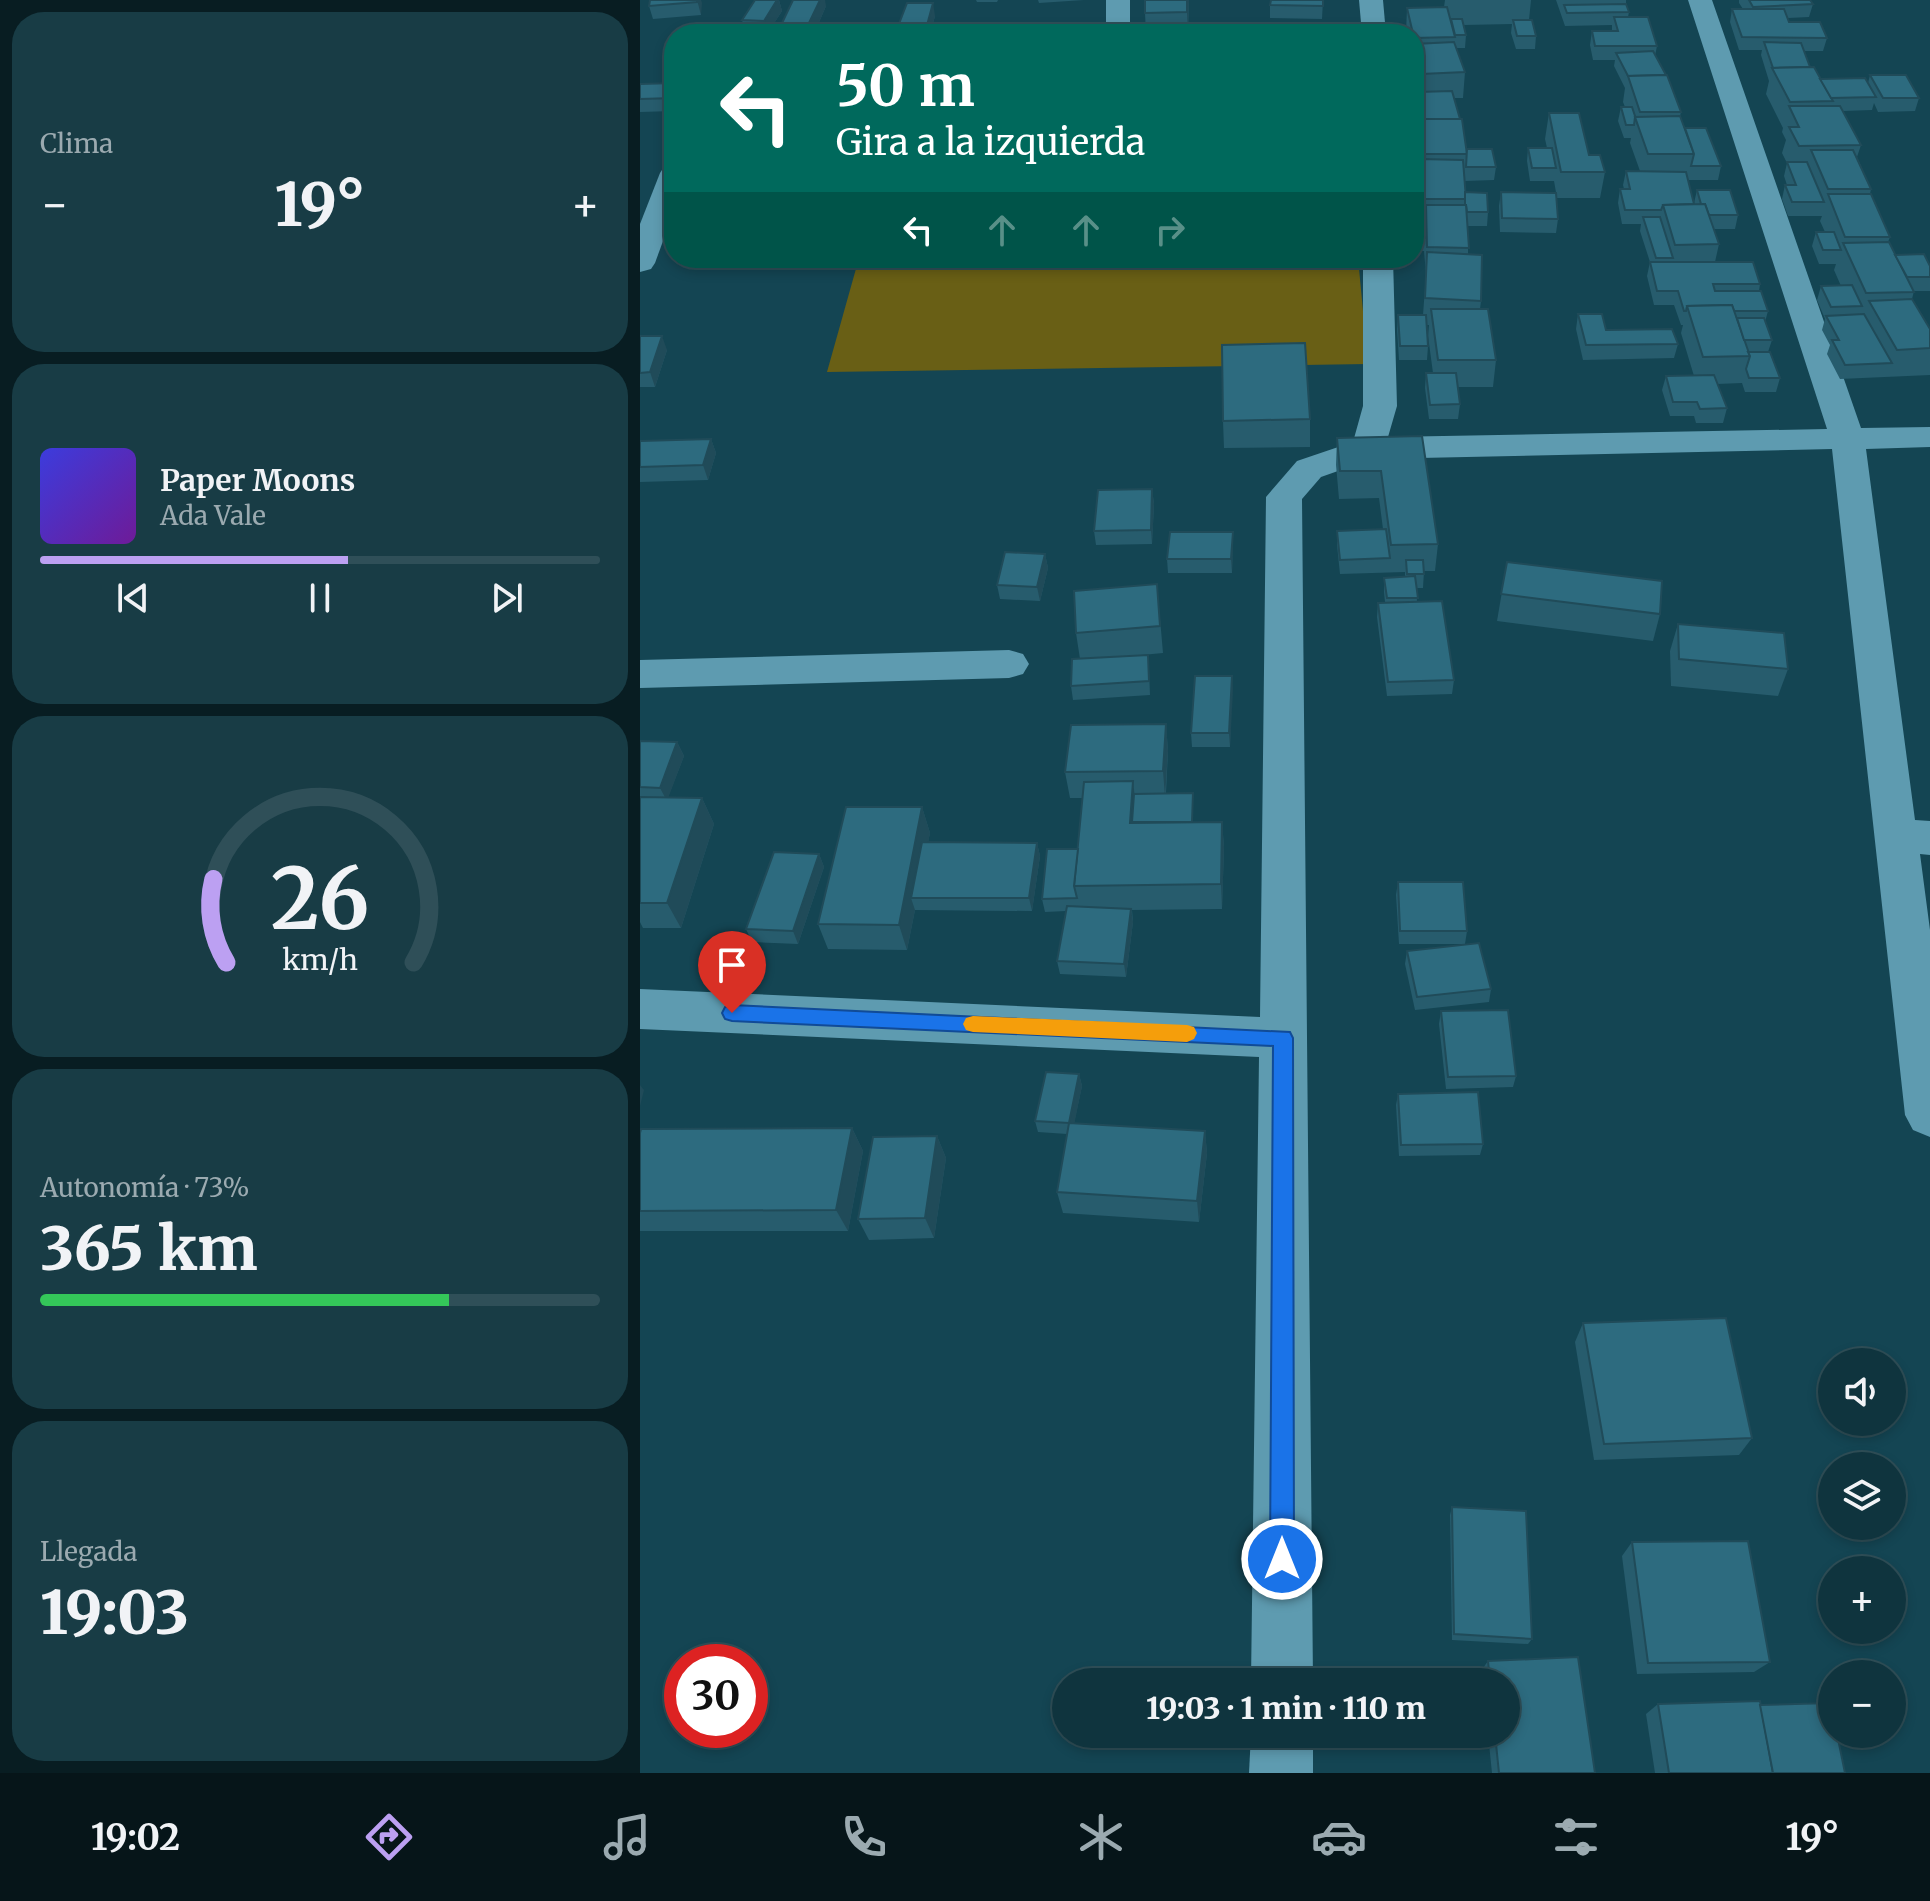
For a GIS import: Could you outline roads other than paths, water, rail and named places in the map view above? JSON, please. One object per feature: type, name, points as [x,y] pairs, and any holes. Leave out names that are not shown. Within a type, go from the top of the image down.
[{"type":"street","points":[[1118,0],[1118,24]]},
{"type":"street","points":[[1371,0],[1373,24]]},
{"type":"street","points":[[1700,0],[1848,440],[1912,836],[1930,1115]]},
{"type":"street","points":[[640,263],[664,199]]},
{"type":"street","points":[[1368,448],[1380,406],[1378,268]]},
{"type":"street","points":[[1282,1668],[1284,497],[1309,469],[1368,448],[1930,437]]},
{"type":"street","points":[[640,674],[1009,664]]},
{"type":"street","points":[[640,1009],[1283,1038]]},
{"type":"street","points":[[1281,1773],[1282,1748]]}]
